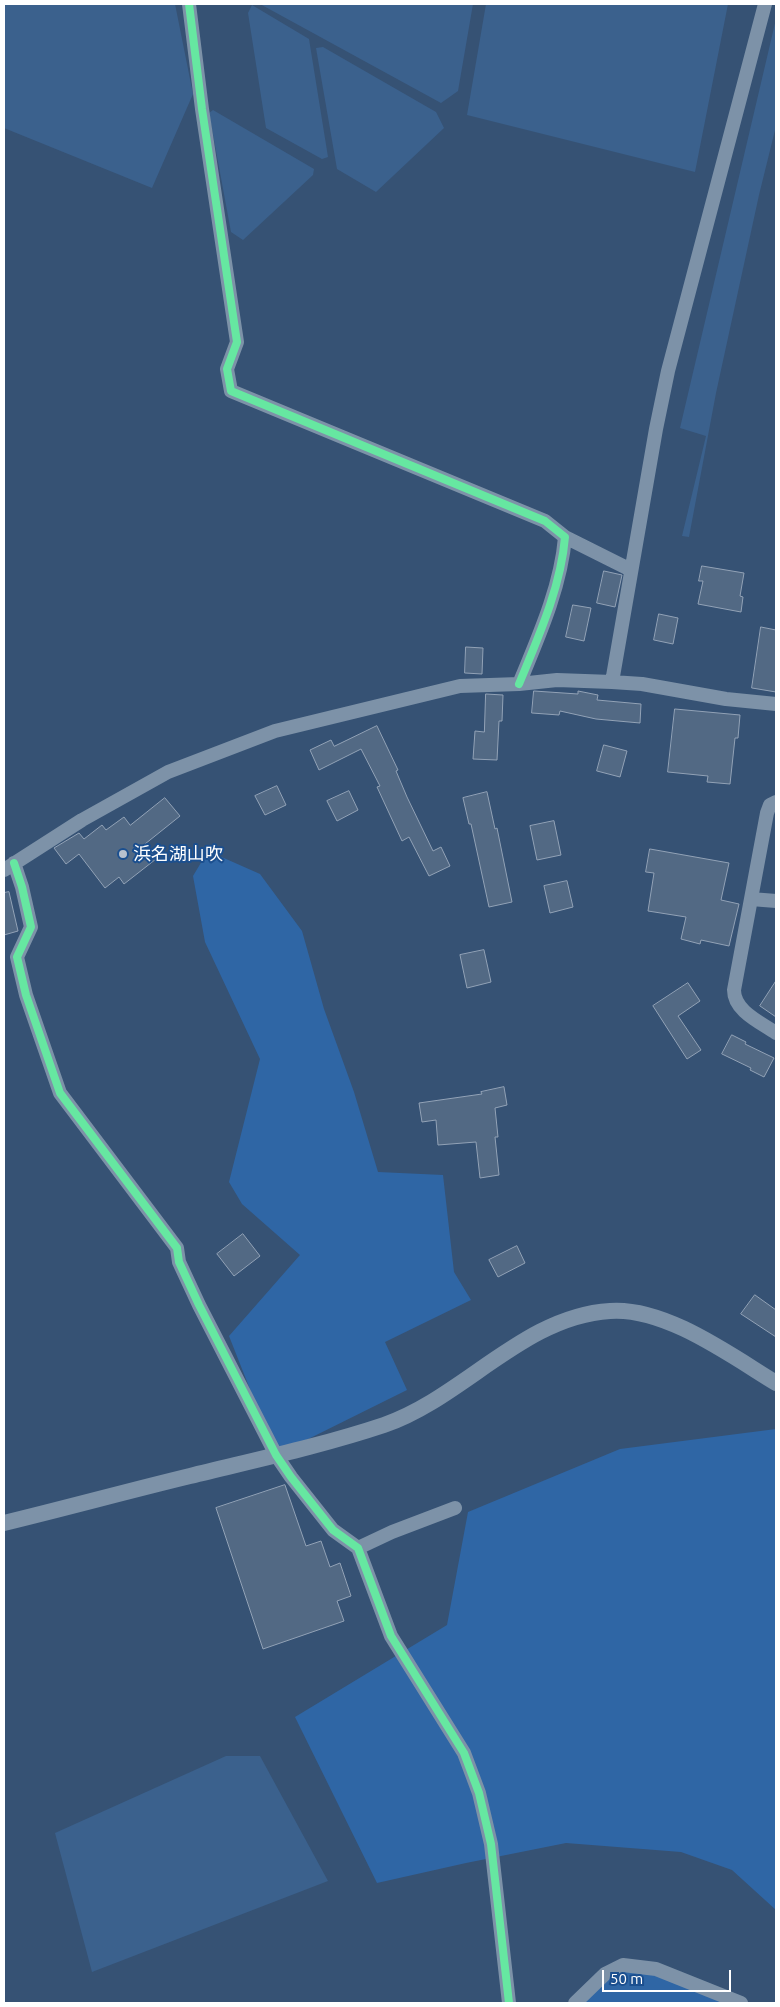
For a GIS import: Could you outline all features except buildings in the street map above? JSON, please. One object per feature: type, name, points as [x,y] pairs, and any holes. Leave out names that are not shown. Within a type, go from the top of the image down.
[{"type":"street","points":[[189,4],[202,109],[238,342],[227,369],[231,391],[545,521],[565,537],[632,570]]},
{"type":"street","points":[[612,682],[656,429],[668,371],[765,4]]},
{"type":"street","points":[[519,684],[542,628],[563,554],[565,537]]},
{"type":"street","points":[[509,2003],[491,1844],[479,1793],[464,1753],[391,1636],[358,1548],[333,1530],[291,1478],[276,1455],[199,1305],[179,1262],[177,1248],[60,1093],[26,995],[17,957],[31,926],[22,887],[9,866],[82,820],[168,772],[275,731],[460,686],[519,684],[557,680],[612,682],[642,684],[726,699],[776,704]]},
{"type":"street","points":[[776,802],[770,805],[767,813],[734,990],[734,999],[740,1007],[776,1033]]},
{"type":"street","points":[[751,899],[776,901]]},
{"type":"street","points":[[4,1523],[276,1455],[384,1425],[410,1415],[540,1331],[582,1314],[612,1310],[662,1318],[714,1345],[776,1382]]},
{"type":"street","points":[[358,1548],[392,1532],[455,1508]]},
{"type":"street","points":[[575,2003],[605,1974],[623,1965],[656,1969],[741,2003]]},
{"type":"shaded area","points":[[4,4],[175,4],[193,94],[152,188],[4,128]]},
{"type":"shaded area","points":[[260,4],[473,4],[458,91],[441,103]]},
{"type":"shaded area","points":[[486,4],[728,4],[695,172],[467,115]]},
{"type":"shaded area","points":[[252,5],[309,39],[328,157],[322,159],[266,128],[248,13]]},
{"type":"shaded area","points":[[776,19],[776,126],[716,393],[689,537],[682,536],[706,436],[680,428]]},
{"type":"shaded area","points":[[323,47],[436,112],[444,128],[376,192],[337,169],[316,48]]},
{"type":"shaded area","points":[[213,110],[314,169],[313,175],[243,240],[231,232],[209,113]]},
{"type":"shaded area","points":[[208,851],[260,874],[302,931],[324,1009],[354,1092],[378,1172],[443,1175],[454,1272],[471,1300],[385,1342],[407,1390],[276,1455],[229,1336],[300,1255],[242,1204],[229,1182],[260,1059],[205,942],[193,876]]},
{"type":"shaded area","points":[[776,1429],[776,1910],[732,1870],[681,1852],[566,1843],[377,1883],[295,1717],[447,1625],[468,1512],[620,1449]]},
{"type":"shaded area","points":[[226,1756],[260,1756],[328,1881],[92,1972],[55,1833]]},
{"type":"shaded area","points":[[623,1965],[741,2003],[572,2003]]},
{"type":"cycle path","points":[[189,4],[202,109],[237,342],[227,369],[231,391],[545,521],[565,537],[563,556],[554,593],[519,684]]},
{"type":"cycle path","points":[[14,863],[22,887],[31,927],[17,957],[26,995],[60,1093],[177,1248],[179,1262],[199,1305],[276,1455],[333,1530],[358,1548],[391,1636],[464,1753],[479,1793],[491,1844],[509,2003]]},
{"type":"place","name":"浜名湖山吹","points":[[123,854]]}]
